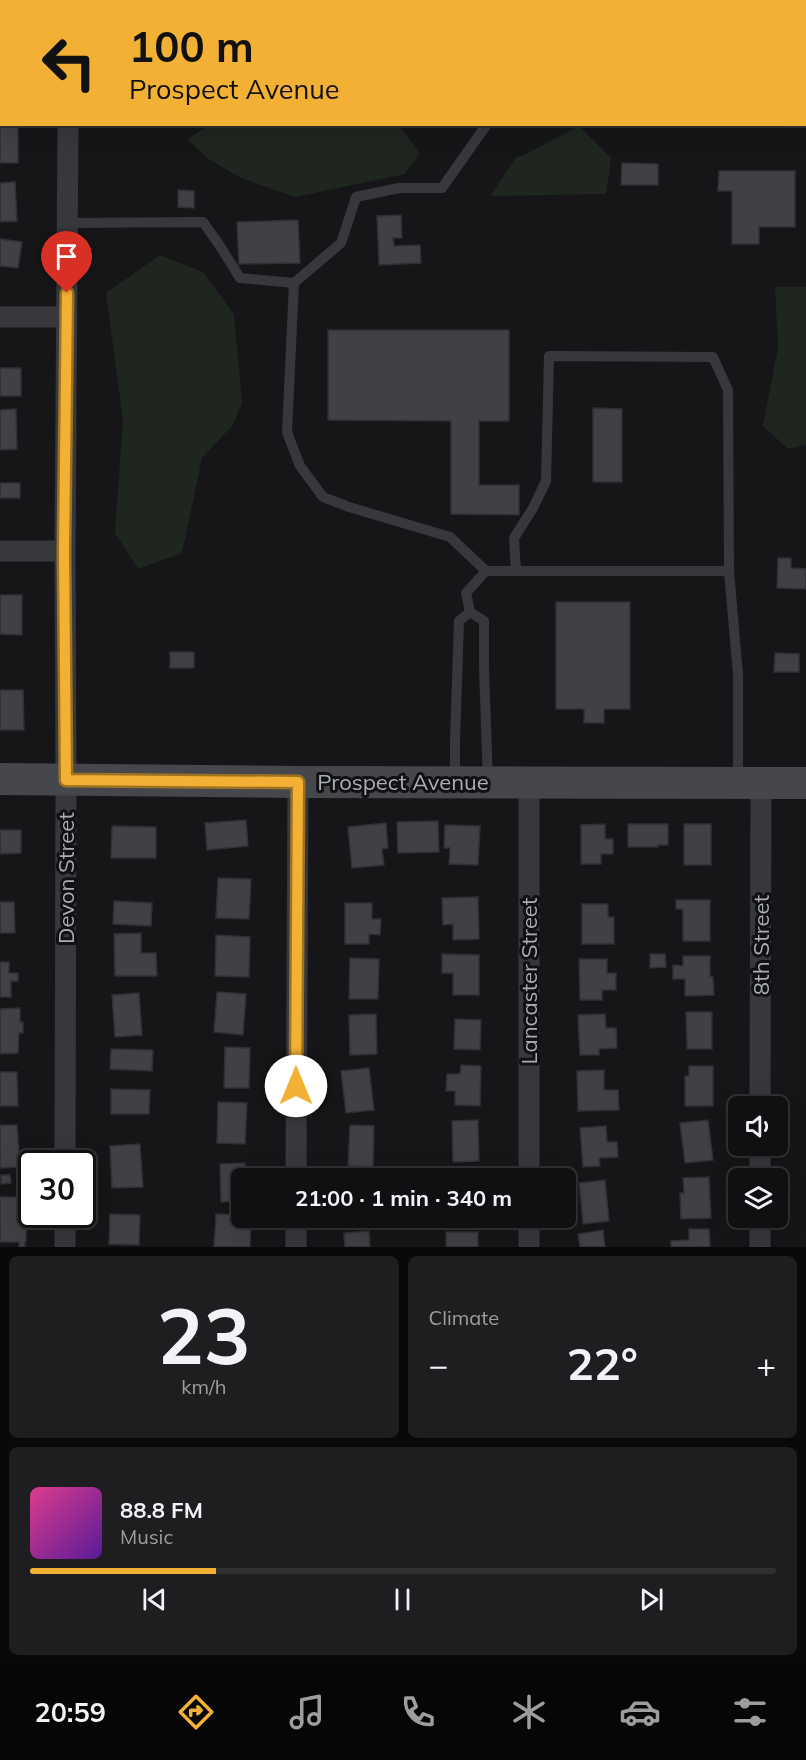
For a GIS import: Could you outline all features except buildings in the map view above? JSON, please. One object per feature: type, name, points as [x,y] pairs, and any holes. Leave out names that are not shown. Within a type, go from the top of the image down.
[{"type":"street","name":"Devon Street","points":[[65,1150],[64,551],[68,126]]},
{"type":"street","points":[[0,316],[67,317]]},
{"type":"street","points":[[0,551],[64,551]]},
{"type":"street","name":"Prospect Avenue","points":[[0,779],[806,783]]},
{"type":"street","points":[[296,1168],[298,782]]},
{"type":"street","name":"Lancaster Street","points":[[529,782],[529,1168]]},
{"type":"street","name":"8th Street","points":[[750,783],[760,1096]]},
{"type":"street","points":[[65,1228],[65,1247]]},
{"type":"street","points":[[296,1228],[296,1247]]},
{"type":"street","points":[[529,1228],[529,1247]]},
{"type":"street","points":[[760,1228],[760,1247]]},
{"type":"lane","points":[[67,224],[203,222],[240,278],[294,283],[341,243],[356,197],[399,188],[442,188],[486,126]]},
{"type":"lane","points":[[294,283],[287,432],[300,466],[323,497],[450,537],[486,571],[729,571]]},
{"type":"lane","points":[[516,571],[514,538],[533,508],[546,481],[549,356],[713,357],[728,390],[729,571],[750,783]]},
{"type":"lane","points":[[486,571],[466,593],[470,612],[484,621],[488,782]]},
{"type":"lane","points":[[455,782],[454,740],[459,621],[470,612]]},
{"type":"shaded area","points":[[208,126],[389,126],[402,129],[420,153],[405,174],[295,197],[241,178],[207,158],[187,139]]},
{"type":"shaded area","points":[[579,126],[611,158],[606,194],[490,196],[516,157]]},
{"type":"shaded area","points":[[160,255],[203,272],[234,314],[242,403],[233,425],[202,458],[182,553],[138,569],[115,533],[123,420],[106,293]]},
{"type":"shaded area","points":[[775,287],[806,287],[806,445],[788,449],[763,426],[778,348]]},
{"type":"route","points":[[67,293],[64,551],[66,780],[298,782],[296,1086]]}]
